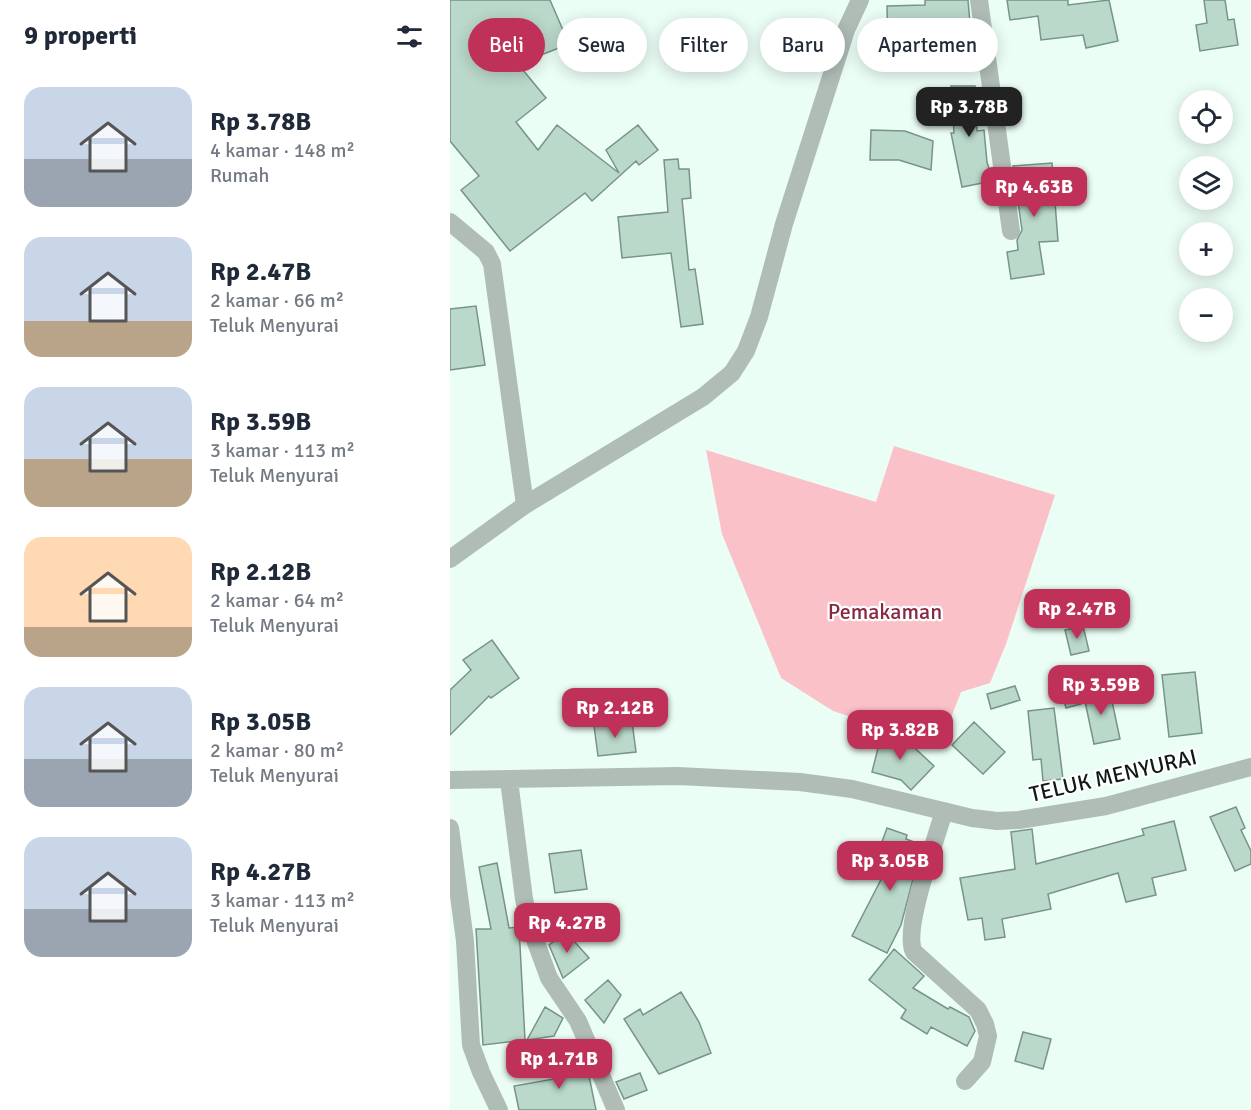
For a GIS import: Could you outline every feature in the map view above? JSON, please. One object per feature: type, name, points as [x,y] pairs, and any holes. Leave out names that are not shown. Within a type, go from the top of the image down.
[{"type":"street","points":[[450,559],[525,505],[703,397],[736,367],[746,351],[759,317],[784,224],[835,64],[860,0]]},
{"type":"street","points":[[979,0],[1011,231]]},
{"type":"street","points":[[450,222],[486,252],[492,264],[525,505]]},
{"type":"street","name":"TELUK MENYURAI","points":[[450,780],[678,776],[800,782],[852,789],[989,820],[1019,820],[1106,806],[1251,767]]},
{"type":"street","points":[[509,780],[524,899],[530,926],[549,978],[578,1021],[616,1110]]},
{"type":"street","points":[[944,811],[915,908],[910,945],[914,952],[978,1010],[985,1024],[988,1036],[982,1062],[965,1081]]},
{"type":"street","points":[[450,828],[465,941],[471,1045],[481,1072],[500,1110]]},
{"type":"green space","name":"Pemakaman","points":[[894,446],[1055,495],[1006,644],[990,683],[961,692],[952,715],[925,735],[882,727],[833,711],[781,678],[722,534],[706,450],[876,502]]},
{"type":"building","points":[[450,0],[550,0],[558,18],[557,49],[545,53],[545,18],[468,18],[468,72],[525,72],[546,98],[516,122],[538,150],[557,125],[619,173],[606,150],[638,125],[658,150],[639,165],[636,161],[592,201],[585,193],[510,251],[461,190],[479,176],[450,141]]},
{"type":"building","points":[[925,0],[968,0],[970,18],[887,18],[887,6],[925,5]]},
{"type":"building","points":[[1007,0],[1068,0],[1068,5],[1109,0],[1118,41],[1086,48],[1083,35],[1041,40],[1038,16],[1010,20]]},
{"type":"building","points":[[1204,0],[1225,0],[1228,20],[1234,19],[1238,45],[1200,51],[1196,25],[1207,23]]},
{"type":"building","points":[[951,86],[975,86],[977,131],[984,130],[987,162],[993,181],[962,187],[951,133],[954,133]]},
{"type":"building","points":[[871,130],[905,131],[933,141],[931,170],[899,160],[870,160]]},
{"type":"building","points":[[678,159],[679,169],[689,169],[691,198],[682,199],[689,270],[695,269],[703,324],[681,327],[671,253],[622,258],[618,217],[668,212],[664,160]]},
{"type":"building","points":[[1052,163],[1058,241],[1039,242],[1044,274],[1011,279],[1007,252],[1018,250],[1017,240],[1022,230],[1013,166]]},
{"type":"building","points":[[476,306],[485,365],[450,370],[450,309]]},
{"type":"building","points":[[1083,626],[1089,651],[1071,655],[1065,630]]},
{"type":"building","points":[[492,640],[519,678],[491,698],[489,696],[450,735],[450,690],[471,670],[463,660]]},
{"type":"building","points":[[1073,669],[1081,704],[1066,708],[1057,672]]},
{"type":"building","points":[[1195,672],[1202,733],[1169,737],[1162,675]]},
{"type":"building","points":[[1015,686],[1020,700],[991,709],[987,694]]},
{"type":"building","points":[[1109,687],[1120,739],[1094,744],[1083,692]]},
{"type":"building","points":[[1054,708],[1063,779],[1043,781],[1041,759],[1033,760],[1028,711]]},
{"type":"building","points":[[632,721],[636,752],[598,756],[594,726]]},
{"type":"building","points":[[974,722],[1005,752],[983,774],[952,745]]},
{"type":"building","points":[[882,732],[904,738],[934,766],[911,790],[901,780],[872,772]]},
{"type":"building","points":[[1236,807],[1245,828],[1241,830],[1251,851],[1251,864],[1235,871],[1210,817]]},
{"type":"building","points":[[1174,821],[1186,870],[1152,878],[1156,895],[1126,902],[1118,873],[1048,894],[1051,909],[1002,919],[1005,937],[985,940],[982,918],[968,920],[960,878],[1015,869],[1011,832],[1032,829],[1036,864],[1144,835],[1142,829]]},
{"type":"building","points":[[887,828],[907,835],[906,839],[922,845],[901,925],[887,953],[852,936],[888,866],[875,861]]},
{"type":"building","points":[[581,850],[587,889],[555,893],[549,854]]},
{"type":"building","points":[[497,863],[509,928],[519,927],[525,1040],[483,1045],[476,929],[491,929],[479,867]]},
{"type":"building","points":[[566,932],[589,958],[563,978],[549,945]]},
{"type":"building","points":[[894,949],[924,976],[913,988],[948,1009],[950,1007],[969,1017],[975,1031],[967,1046],[931,1027],[927,1034],[901,1018],[906,1010],[869,980]]},
{"type":"building","points":[[608,980],[621,995],[604,1023],[585,1000]]},
{"type":"building","points":[[681,992],[699,1022],[711,1053],[659,1074],[624,1019],[640,1009],[643,1015]]},
{"type":"building","points":[[545,1007],[563,1018],[554,1036],[527,1040]]},
{"type":"building","points":[[1023,1032],[1051,1039],[1043,1069],[1015,1061]]},
{"type":"building","points":[[582,1059],[589,1076],[596,1110],[519,1110],[514,1086],[554,1079],[551,1065]]},
{"type":"building","points":[[640,1073],[647,1090],[624,1099],[616,1082]]}]
